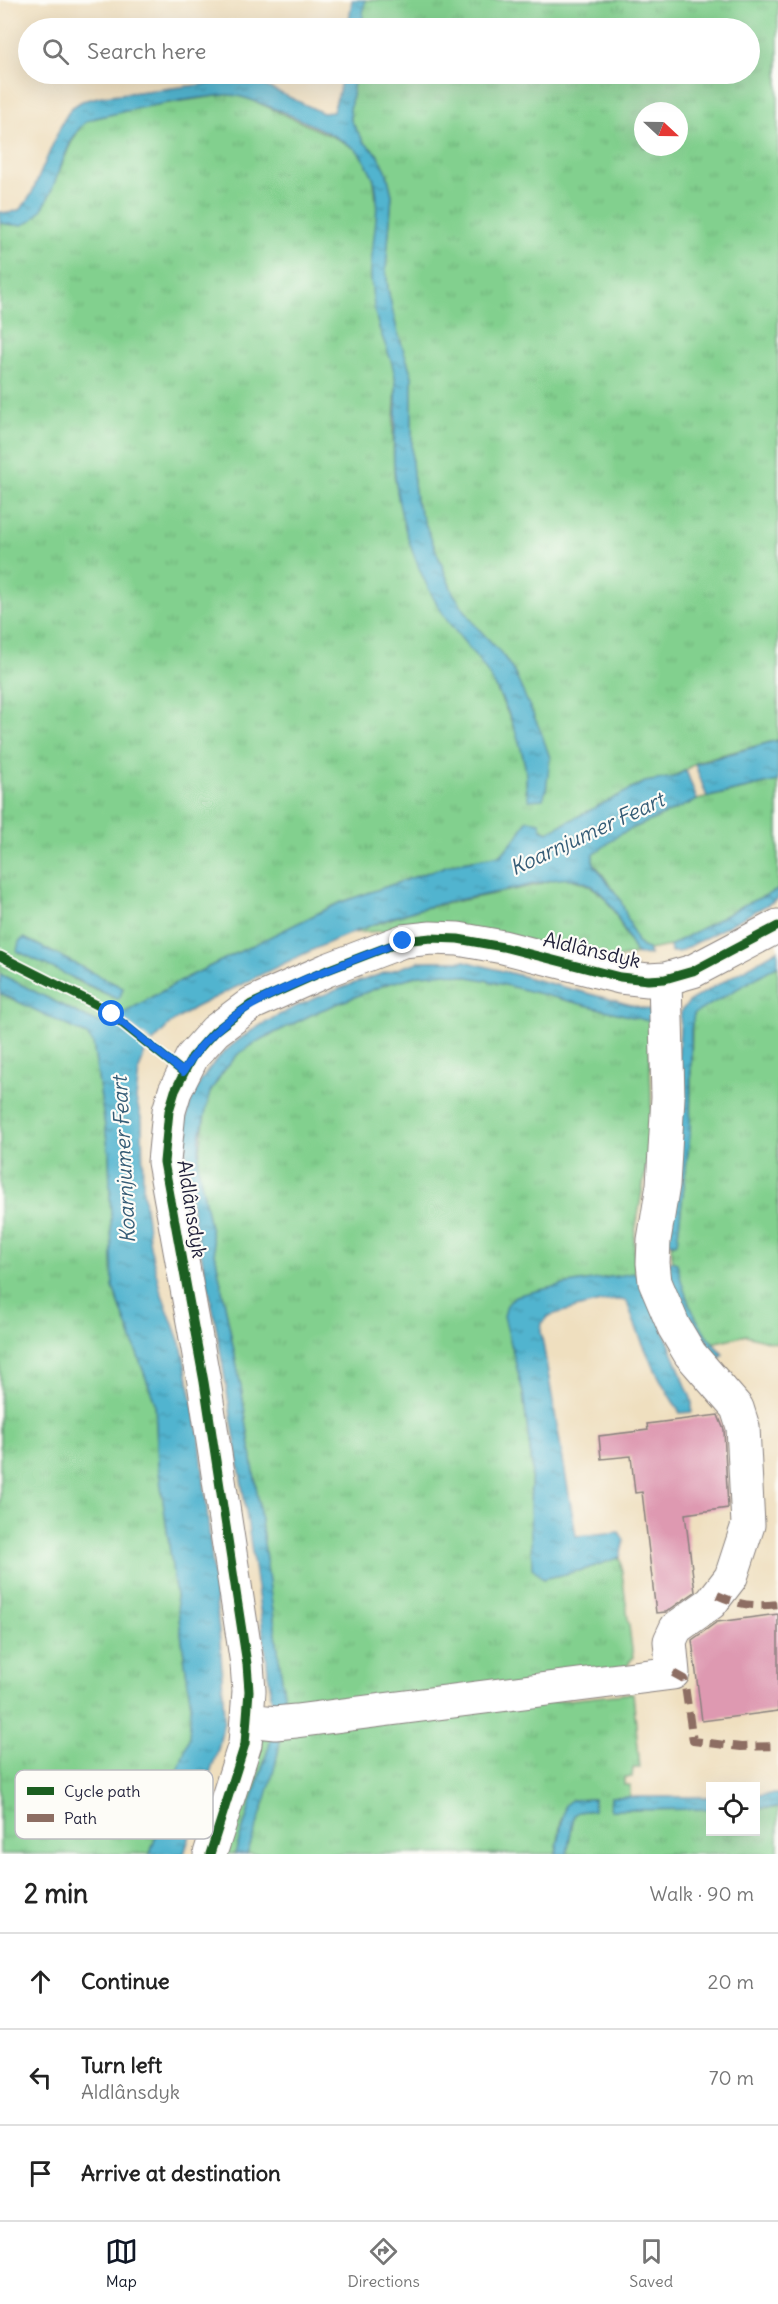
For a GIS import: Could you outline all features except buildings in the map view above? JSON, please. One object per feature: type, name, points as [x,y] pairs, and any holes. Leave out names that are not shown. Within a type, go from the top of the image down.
[{"type":"street","name":"Aldlânsdyk","points":[[210,1854],[245,1744],[249,1691],[247,1664],[205,1393],[164,1162],[169,1111],[183,1072],[192,1057],[215,1031],[251,1004],[327,970],[403,941],[431,938],[458,939],[503,947],[634,980],[664,979],[693,971],[778,926]]},
{"type":"street","points":[[247,1720],[275,1723],[296,1721],[673,1673],[670,1641],[676,1628],[711,1603],[731,1576],[748,1525],[743,1427],[737,1408],[697,1363],[674,1327],[655,1282],[652,1263],[666,1146],[668,1097],[664,979]]},
{"type":"green space","points":[[365,0],[778,0],[778,740],[699,761],[674,777],[645,782],[548,832],[527,820],[517,837],[501,855],[452,864],[339,903],[180,981],[110,1021],[101,1023],[0,974],[0,223],[20,225],[45,204],[71,143],[81,126],[88,120],[142,107],[229,94],[248,98],[357,150],[373,174],[377,213],[371,274],[378,325],[393,362],[396,387],[393,429],[394,475],[412,550],[444,616],[491,677],[519,739],[526,770],[526,791],[550,758],[514,672],[502,654],[474,624],[453,593],[416,501],[412,464],[412,376],[397,330],[386,269],[392,195],[386,170],[378,155],[364,142],[351,121],[354,84],[760,84],[760,18],[362,18]],"holes":[[[24,938],[123,988],[117,999],[75,980]]]},
{"type":"green space","points":[[778,781],[778,890],[744,905],[670,946],[649,950],[642,947],[637,942],[620,899],[593,861],[593,855],[620,834],[697,800]]},
{"type":"green space","points":[[561,877],[579,881],[602,895],[610,904],[637,954],[610,960],[419,929],[349,933],[420,909],[537,885]]},
{"type":"green space","points":[[778,965],[778,1344],[746,1335],[712,1343],[684,1296],[675,1269],[671,1244],[677,1243],[690,1135],[692,1019],[700,1009]]},
{"type":"green space","points":[[447,973],[485,980],[649,1021],[652,1134],[634,1238],[635,1273],[562,1285],[515,1296],[532,1466],[530,1506],[532,1527],[543,1579],[586,1569],[620,1557],[633,1657],[621,1675],[278,1710],[277,1703],[285,1702],[258,1499],[241,1387],[198,1166],[206,1107],[210,1092],[222,1073],[238,1054],[258,1041],[319,1011],[387,984],[420,975]]},
{"type":"green space","points":[[0,993],[87,1035],[93,1043],[109,1154],[113,1287],[155,1403],[158,1464],[191,1706],[189,1738],[178,1770],[15,1770],[15,1839],[155,1839],[150,1854],[0,1854]]},
{"type":"green space","points":[[633,1693],[640,1768],[633,1768],[632,1777],[624,1777],[624,1785],[630,1785],[630,1797],[611,1797],[610,1810],[706,1809],[706,1836],[760,1836],[760,1808],[778,1808],[778,1854],[567,1854],[574,1815],[578,1812],[593,1810],[594,1799],[571,1800],[561,1820],[556,1854],[247,1854],[278,1753],[282,1730]]},
{"type":"green space","points":[[272,1737],[235,1854],[216,1854],[254,1741]]},
{"type":"water","points":[[352,0],[365,0],[362,18],[349,18]]},
{"type":"water","points":[[207,84],[261,84],[323,113],[333,112],[340,84],[354,84],[351,121],[364,142],[378,155],[386,170],[392,195],[386,269],[397,330],[412,376],[412,463],[416,501],[453,593],[474,624],[502,654],[514,672],[541,732],[550,758],[543,799],[529,800],[525,766],[516,731],[507,709],[485,669],[449,622],[434,598],[411,548],[397,494],[394,465],[395,378],[377,321],[372,289],[371,265],[377,194],[375,182],[359,153],[344,142],[310,124],[270,107],[235,96],[224,95],[141,108],[86,122],[69,145],[43,208],[33,219],[22,225],[0,223],[0,212],[9,213],[21,209],[31,195],[62,123],[71,108],[82,101],[102,96]]},
{"type":"water","points":[[778,740],[778,781],[707,797],[695,764]]},
{"type":"water","name":"Koarnjumer Feart","points":[[686,770],[697,800],[620,834],[593,855],[596,867],[620,899],[637,942],[648,949],[650,955],[637,954],[613,908],[600,892],[583,881],[553,880],[431,906],[361,929],[194,1008],[171,1023],[146,1049],[139,1070],[136,1099],[142,1121],[143,1190],[150,1246],[160,1289],[182,1349],[200,1440],[221,1652],[224,1720],[211,1770],[178,1770],[189,1738],[191,1706],[158,1464],[155,1403],[113,1287],[109,1154],[93,1043],[87,1035],[0,993],[0,974],[89,1019],[101,1023],[110,1021],[180,981],[339,903],[452,864],[501,855],[517,837],[527,820],[540,822],[541,829],[548,832],[645,782],[674,777]]},
{"type":"water","points":[[778,890],[778,899],[679,952],[671,952],[670,946],[744,905]]},
{"type":"water","points":[[24,938],[123,988],[120,997],[117,999],[17,951],[19,942]]},
{"type":"water","points":[[778,950],[778,965],[694,1014],[691,1029],[690,1135],[677,1243],[667,1242],[681,1011],[691,1000]]},
{"type":"water","points":[[421,961],[465,961],[650,1010],[654,1020],[649,1021],[485,980],[447,973],[420,975],[387,984],[319,1011],[258,1041],[238,1054],[210,1092],[200,1136],[198,1166],[241,1387],[258,1499],[285,1702],[272,1703],[254,1563],[232,1423],[189,1187],[185,1139],[187,1114],[196,1090],[205,1075],[222,1054],[246,1035],[302,1004]]},
{"type":"water","points":[[671,1261],[677,1263],[683,1288],[699,1323],[723,1354],[718,1361],[707,1352],[691,1330],[665,1264]]},
{"type":"water","points":[[635,1273],[643,1279],[692,1401],[692,1412],[680,1413],[672,1400],[643,1345],[627,1302],[612,1300],[548,1316],[542,1323],[541,1332],[576,1536],[619,1532],[624,1540],[620,1557],[586,1569],[543,1579],[532,1568],[530,1506],[532,1466],[523,1393],[504,1316],[507,1305],[515,1296],[562,1285]]},
{"type":"water","points":[[272,1737],[280,1740],[266,1798],[247,1854],[235,1854]]},
{"type":"water","points":[[778,1794],[778,1808],[760,1808],[760,1795]]},
{"type":"water","points":[[611,1797],[706,1797],[706,1809],[610,1810]]},
{"type":"water","points":[[594,1799],[593,1810],[578,1812],[574,1815],[567,1854],[556,1854],[565,1805],[571,1800]]},
{"type":"water","points":[[155,1839],[189,1839],[184,1854],[150,1854]]},
{"type":"pier","points":[[116,1014],[155,1044],[150,1049],[110,1017]]},
{"type":"marked path","points":[[717,1595],[747,1604],[778,1604]]},
{"type":"marked path","points":[[673,1673],[684,1679],[693,1741],[741,1747],[778,1746]]},
{"type":"cycle path","points":[[210,1854],[245,1744],[249,1691],[247,1664],[204,1382],[164,1162],[169,1111],[175,1091],[192,1057],[215,1031],[251,1004],[327,970],[403,941],[431,938],[458,939],[503,947],[620,977],[648,980],[665,979],[693,971],[778,926]]},
{"type":"cycle path","points":[[0,956],[103,1008],[183,1072]]},
{"type":"route","points":[[112,1014],[183,1072],[202,1044],[229,1018],[251,1004],[327,970],[403,941]]}]
